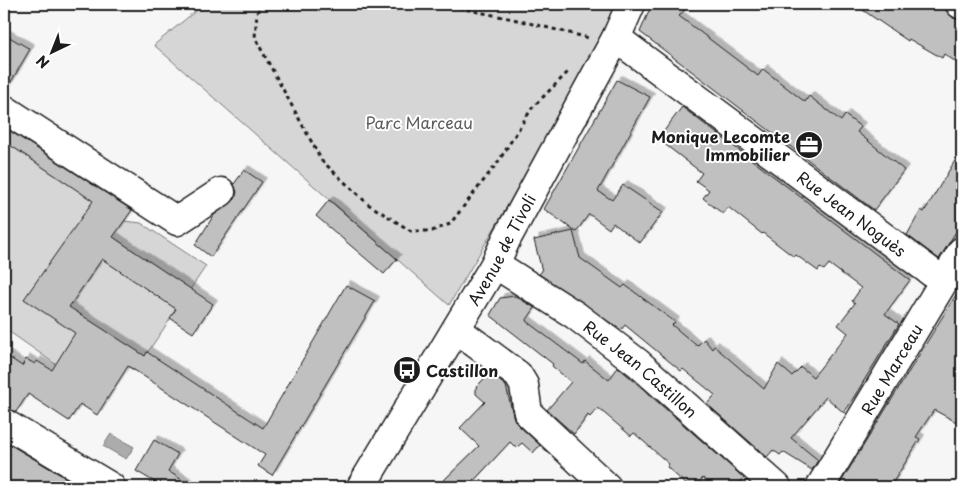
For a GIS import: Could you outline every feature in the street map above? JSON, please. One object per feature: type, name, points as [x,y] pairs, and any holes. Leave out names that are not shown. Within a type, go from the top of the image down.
[{"type":"street","name":"Avenue de Tivoli","points":[[361,487],[495,264],[507,238],[616,38],[630,4]]},
{"type":"street","name":"Rue Jean Noguès","points":[[616,38],[943,281]]},
{"type":"street","points":[[4,109],[177,221],[221,192]]},
{"type":"street","name":"Rue Marceau","points":[[820,487],[962,251]]},
{"type":"street","name":"Rue Jean Castillon","points":[[495,264],[576,315],[638,363],[777,487]]},
{"type":"street","points":[[456,329],[518,375],[524,385],[528,413],[608,487]]},
{"type":"street","points":[[4,423],[111,487]]},
{"type":"path","points":[[265,4],[257,12],[255,38],[322,162],[368,204],[411,231],[432,231],[450,224],[498,162],[532,108],[572,68]]},
{"type":"path","points":[[452,4],[464,9],[513,18],[589,39]]},
{"type":"green space","name":"Parc Marceau","points":[[204,4],[616,4],[557,119],[449,305],[154,45]]},
{"type":"green space","points":[[4,141],[124,221],[141,223],[206,266],[135,371],[98,348],[78,380],[4,328]]},
{"type":"shaded area","points":[[111,434],[134,447],[126,459],[103,446]]},
{"type":"building","points":[[652,4],[690,4],[679,16],[758,76],[763,69],[805,102],[809,96],[841,121],[845,115],[861,127],[857,132],[904,170],[874,210],[640,32]]},
{"type":"building","points":[[854,4],[940,4],[953,18],[962,21],[962,66],[944,54],[942,58],[909,39],[908,41]]},
{"type":"building","points":[[4,34],[30,49],[4,94]]},
{"type":"building","points":[[617,80],[650,97],[598,191],[612,200],[623,185],[663,212],[640,243],[613,223],[609,229],[589,214],[576,232],[544,209]]},
{"type":"building","points":[[682,107],[910,280],[885,314],[899,324],[844,413],[826,397],[791,438],[818,460],[812,470],[783,452],[780,455],[773,450],[767,457],[707,404],[715,395],[683,369],[681,371],[625,325],[621,330],[539,274],[542,271],[534,240],[573,231],[580,258],[622,288],[625,285],[675,322],[672,325],[697,346],[704,339],[712,349],[714,346],[764,389],[778,364],[792,376],[801,367],[813,377],[848,333],[838,325],[855,303],[852,301],[861,288],[829,264],[824,270],[820,268],[818,271],[796,255],[794,257],[728,207],[723,214],[703,198],[709,190],[696,181],[702,173],[658,139]]},
{"type":"building","points":[[4,127],[132,210],[113,237],[213,304],[193,333],[170,318],[176,309],[102,259],[69,307],[145,356],[147,352],[263,428],[346,285],[375,301],[272,475],[258,466],[265,455],[128,366],[97,415],[80,404],[69,421],[28,394],[16,412],[4,407],[4,354],[22,366],[26,359],[35,364],[37,361],[52,370],[75,333],[24,299],[93,201],[4,141]]},
{"type":"building","points":[[962,149],[962,222],[939,259],[907,235],[921,210],[924,212]]},
{"type":"building","points":[[244,170],[262,182],[211,257],[195,245],[214,215],[235,199],[237,192],[234,184]]},
{"type":"building","points":[[329,200],[397,259],[384,274],[316,216]]},
{"type":"building","points":[[962,285],[962,425],[934,410],[916,437],[920,439],[890,487],[838,487]]},
{"type":"building","points":[[515,296],[535,308],[526,321],[583,364],[585,361],[609,380],[618,367],[744,478],[736,487],[714,487],[703,478],[694,487],[689,487],[667,467],[669,464],[634,433],[631,436],[598,408],[590,417],[588,415],[574,434],[547,410],[571,382],[552,366],[553,364],[490,315],[500,298]]},
{"type":"building","points":[[490,373],[506,386],[517,424],[540,445],[533,453],[522,443],[516,448],[510,442],[468,487],[437,487],[479,446],[460,428],[485,402],[476,394],[476,387]]},
{"type":"building","points":[[154,440],[178,454],[168,471],[193,487],[163,487],[136,471]]},
{"type":"building","points":[[4,441],[81,487],[4,487]]},
{"type":"place","name":"Monique Lecomte Immobilier","points":[[809,145]]},
{"type":"place","name":"Castillon","points":[[407,370]]}]
